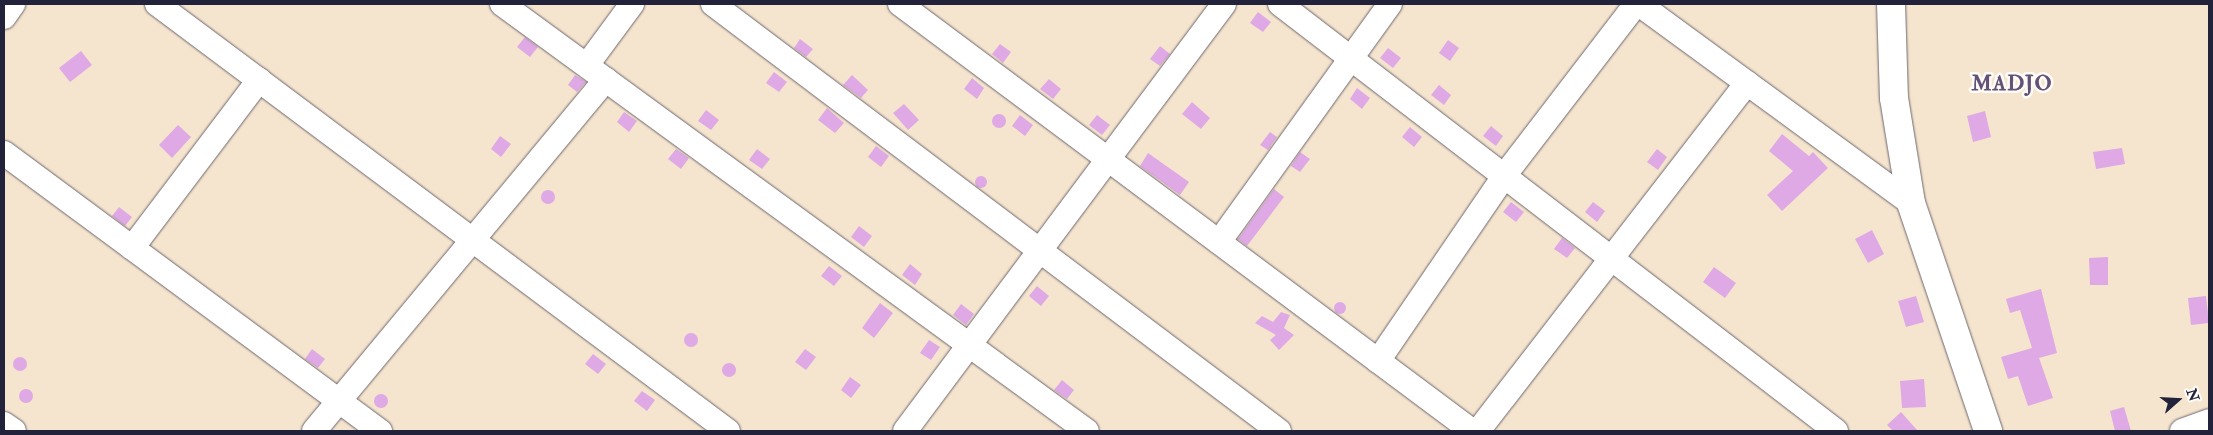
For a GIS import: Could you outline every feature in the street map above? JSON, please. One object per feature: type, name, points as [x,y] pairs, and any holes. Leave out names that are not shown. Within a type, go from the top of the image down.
[{"type":"main road","points":[[1891,4],[1894,98],[1911,203],[1988,431]]},
{"type":"street","points":[[4,17],[13,4]]},
{"type":"street","points":[[157,4],[728,431]]},
{"type":"street","points":[[502,4],[1087,431]]},
{"type":"street","points":[[314,431],[472,239],[596,72],[632,4]]},
{"type":"street","points":[[713,4],[1039,247],[1279,431]]},
{"type":"street","points":[[900,4],[1472,431]]},
{"type":"street","points":[[905,431],[1039,247],[1224,4]]},
{"type":"street","points":[[1280,4],[1836,431]]},
{"type":"street","points":[[1219,242],[1390,4]]},
{"type":"street","points":[[1378,361],[1504,176],[1638,4],[1911,203]]},
{"type":"street","points":[[132,248],[259,80]]},
{"type":"street","points":[[1478,431],[1614,261],[1747,83]]},
{"type":"street","points":[[4,153],[380,431]]},
{"type":"street","points":[[2182,431],[2209,422]]},
{"type":"street","points":[[4,424],[14,431]]},
{"type":"building","points":[[1258,12],[1271,22],[1263,32],[1250,23]]},
{"type":"building","points":[[525,37],[538,47],[530,57],[517,47]]},
{"type":"building","points":[[800,39],[813,49],[806,57],[794,48]]},
{"type":"building","points":[[1448,40],[1459,48],[1450,61],[1439,53]]},
{"type":"building","points":[[1000,44],[1011,52],[1003,63],[992,54]]},
{"type":"building","points":[[1160,46],[1170,54],[1160,66],[1150,59]]},
{"type":"building","points":[[1388,48],[1401,58],[1393,68],[1380,58]]},
{"type":"building","points":[[81,51],[92,65],[70,82],[59,68]]},
{"type":"building","points":[[774,72],[787,82],[779,92],[766,83]]},
{"type":"building","points":[[575,75],[586,82],[577,92],[568,85]]},
{"type":"building","points":[[852,75],[868,90],[861,98],[843,85]]},
{"type":"building","points":[[972,78],[984,88],[977,99],[964,89]]},
{"type":"building","points":[[1049,79],[1061,89],[1053,99],[1040,89]]},
{"type":"building","points":[[1439,85],[1451,95],[1444,105],[1431,95]]},
{"type":"building","points":[[1357,88],[1370,98],[1362,109],[1350,99]]},
{"type":"building","points":[[1192,102],[1210,118],[1201,129],[1182,114]]},
{"type":"building","points":[[904,104],[919,120],[908,130],[893,113]]},
{"type":"building","points":[[827,108],[844,123],[835,133],[818,120]]},
{"type":"building","points":[[706,110],[719,120],[711,130],[698,121]]},
{"type":"building","points":[[1985,111],[1991,137],[1973,142],[1967,116]]},
{"type":"building","points":[[624,112],[637,121],[629,132],[617,122]]},
{"type":"building","points":[[999,114],[1004,116],[1006,121],[1004,126],[999,128],[994,126],[992,121],[994,116]]},
{"type":"building","points":[[1020,115],[1033,125],[1025,136],[1012,126]]},
{"type":"building","points":[[1097,115],[1110,125],[1102,135],[1089,125]]},
{"type":"building","points":[[178,125],[191,137],[172,158],[159,145]]},
{"type":"building","points":[[1491,126],[1503,136],[1496,146],[1483,136]]},
{"type":"building","points":[[1410,127],[1422,137],[1414,147],[1402,137]]},
{"type":"building","points":[[1270,132],[1277,137],[1268,150],[1260,145]]},
{"type":"building","points":[[1782,134],[1809,156],[1813,152],[1828,168],[1782,211],[1767,195],[1793,171],[1769,151]]},
{"type":"building","points":[[500,136],[511,144],[501,157],[491,149]]},
{"type":"building","points":[[876,146],[889,156],[881,167],[868,157]]},
{"type":"building","points":[[2122,148],[2125,164],[2096,169],[2093,152]]},
{"type":"building","points":[[676,149],[689,158],[681,169],[668,159]]},
{"type":"building","points":[[757,149],[770,159],[762,169],[749,160]]},
{"type":"building","points":[[1657,149],[1667,157],[1658,170],[1647,162]]},
{"type":"building","points":[[1300,152],[1310,159],[1300,172],[1291,166]]},
{"type":"building","points":[[1148,153],[1189,182],[1180,195],[1140,166]]},
{"type":"building","points":[[983,176],[986,177],[986,187],[979,188],[976,187],[975,180],[976,177]]},
{"type":"building","points":[[1274,189],[1284,197],[1247,246],[1238,239]]},
{"type":"building","points":[[548,190],[553,192],[555,197],[553,202],[548,204],[543,202],[541,197],[543,192]]},
{"type":"building","points":[[1511,202],[1524,212],[1516,222],[1503,212]]},
{"type":"building","points":[[1593,202],[1605,211],[1597,222],[1585,212]]},
{"type":"building","points":[[119,207],[132,217],[125,226],[112,216]]},
{"type":"building","points":[[859,226],[872,236],[864,247],[851,237]]},
{"type":"building","points":[[1872,230],[1884,254],[1868,263],[1855,239]]},
{"type":"building","points":[[1562,238],[1575,248],[1567,258],[1554,249]]},
{"type":"building","points":[[2108,257],[2108,285],[2090,285],[2089,258]]},
{"type":"building","points":[[910,264],[922,274],[915,285],[902,275]]},
{"type":"building","points":[[829,266],[842,276],[834,286],[821,276]]},
{"type":"building","points":[[1714,267],[1736,283],[1725,298],[1703,282]]},
{"type":"building","points":[[1037,286],[1049,296],[1041,306],[1029,296]]},
{"type":"building","points":[[2041,289],[2057,353],[2039,358],[2053,398],[2028,406],[2018,376],[2008,379],[2001,357],[2032,348],[2020,310],[2010,313],[2006,299]]},
{"type":"building","points":[[1916,296],[1924,322],[1906,327],[1898,301]]},
{"type":"building","points":[[2206,296],[2209,323],[2191,325],[2188,298]]},
{"type":"building","points":[[1342,302],[1345,303],[1345,313],[1338,314],[1335,313],[1334,306],[1335,303]]},
{"type":"building","points":[[880,303],[893,313],[874,338],[862,328]]},
{"type":"building","points":[[961,304],[974,314],[966,325],[953,315]]},
{"type":"building","points":[[1281,312],[1290,315],[1284,328],[1294,335],[1279,350],[1270,340],[1276,335],[1255,323],[1262,316],[1273,322]]},
{"type":"building","points":[[691,333],[696,335],[698,340],[696,345],[691,347],[686,345],[684,340],[686,335]]},
{"type":"building","points":[[929,340],[940,347],[931,360],[920,353]]},
{"type":"building","points":[[312,349],[325,359],[318,368],[305,359]]},
{"type":"building","points":[[805,349],[816,357],[806,370],[795,362]]},
{"type":"building","points":[[593,354],[606,364],[598,374],[585,364]]},
{"type":"building","points":[[20,357],[25,359],[27,364],[25,369],[20,371],[15,369],[13,364],[15,359]]},
{"type":"building","points":[[729,363],[734,365],[736,370],[734,375],[729,377],[724,375],[722,370],[724,365]]},
{"type":"building","points":[[850,377],[861,385],[851,398],[841,390]]},
{"type":"building","points":[[1924,379],[1926,407],[1902,408],[1900,381]]},
{"type":"building","points":[[1062,380],[1074,390],[1067,399],[1054,390]]},
{"type":"building","points":[[26,389],[31,391],[33,396],[31,401],[26,403],[21,401],[19,396],[21,391]]},
{"type":"building","points":[[642,391],[655,400],[647,411],[634,401]]},
{"type":"building","points":[[381,394],[386,396],[388,401],[386,406],[381,408],[376,406],[374,401],[376,396]]},
{"type":"building","points":[[2124,407],[2131,431],[2115,431],[2110,411]]},
{"type":"building","points":[[1901,412],[1918,431],[1893,431],[1887,425]]},
{"type":"district","name":"MADJO","points":[[2012,84]]}]
